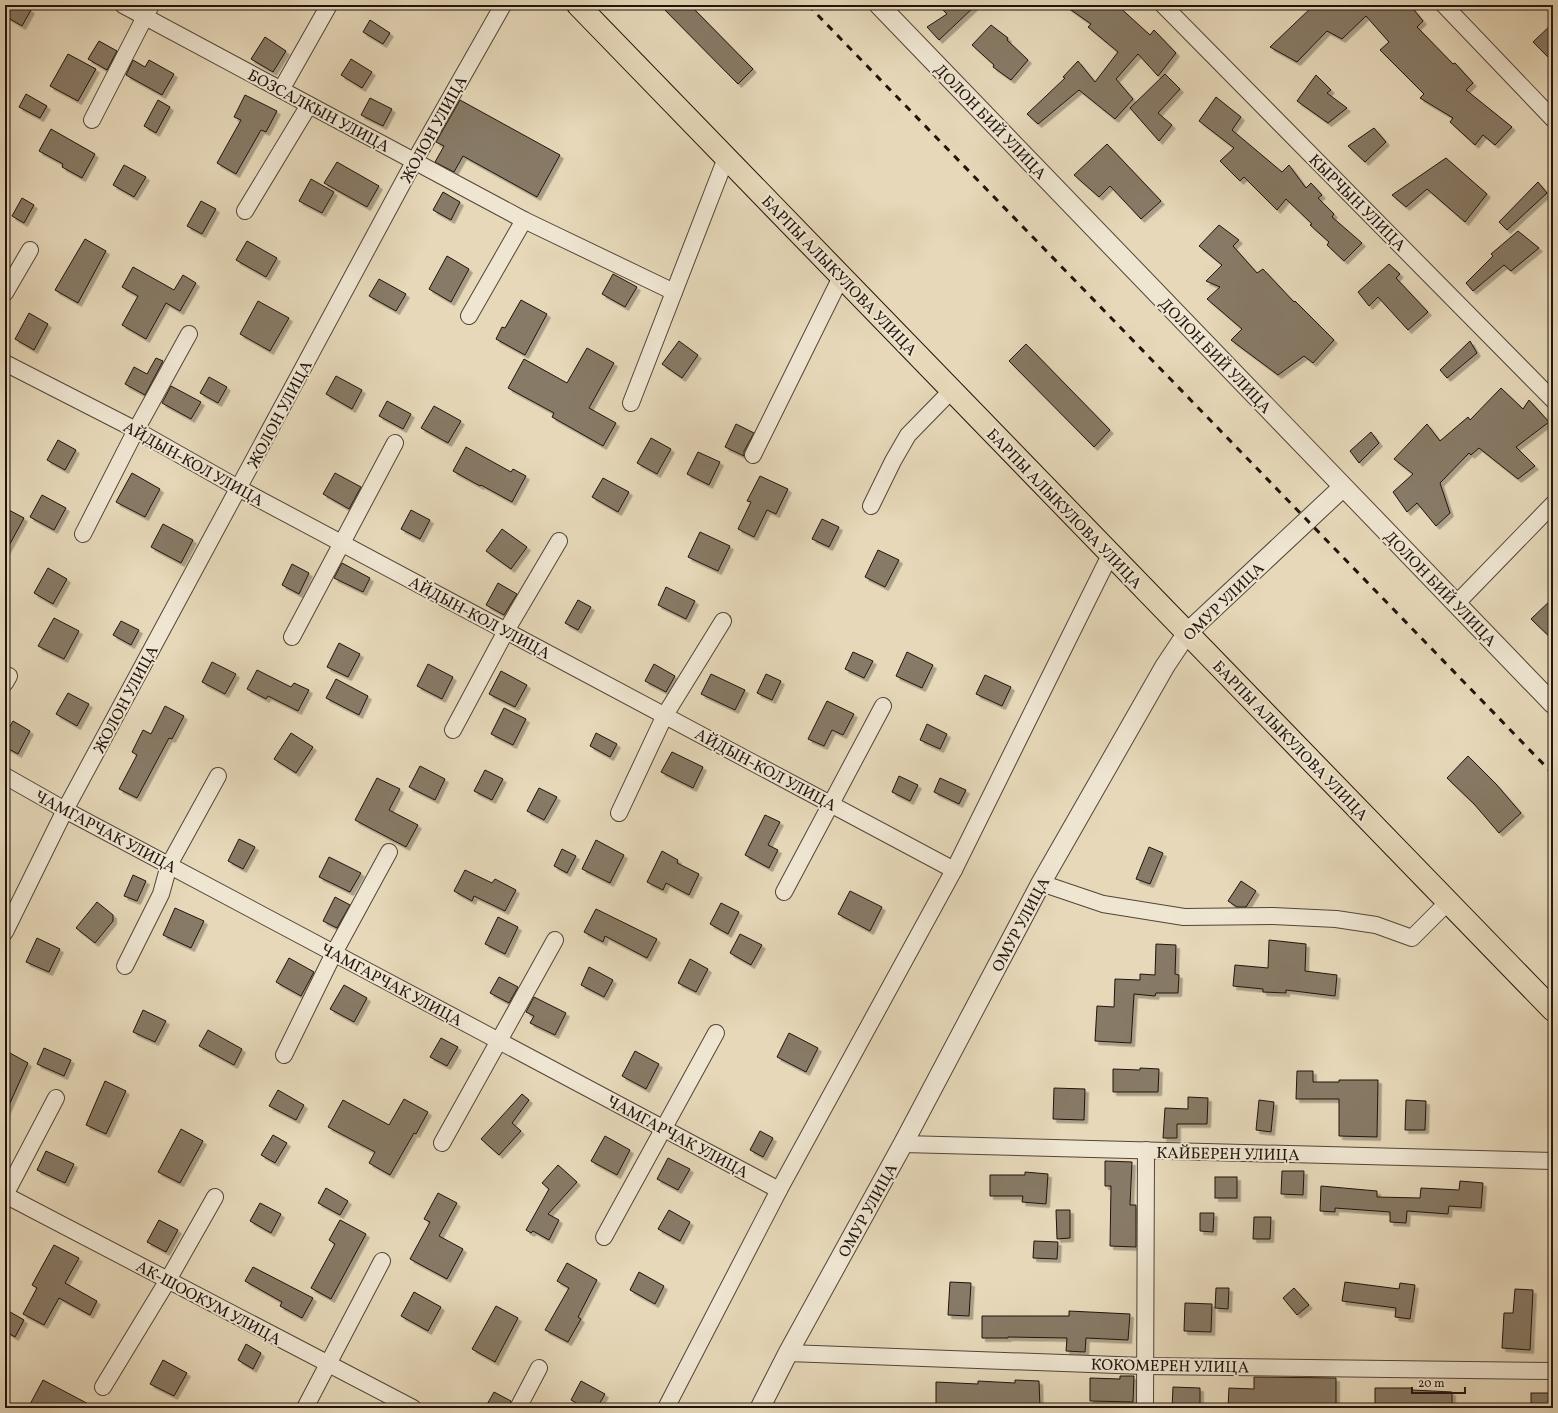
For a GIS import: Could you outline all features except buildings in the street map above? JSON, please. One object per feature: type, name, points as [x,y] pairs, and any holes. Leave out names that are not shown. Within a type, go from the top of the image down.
[{"type":"main road","name":"БАРПЫ АЛЫКУЛОВА УЛИЦА","points":[[578,5],[1553,1010]]},
{"type":"street","name":"БОЗСАЛКЫН УЛИЦА","points":[[123,5],[148,11],[281,90],[414,162],[524,220],[674,292]]},
{"type":"street","points":[[281,90],[329,5]]},
{"type":"street","name":"ЖОЛОН УЛИЦА","points":[[5,932],[65,810],[240,488],[414,162],[503,5]]},
{"type":"street","name":"ДОЛОН БИЙ УЛИЦА","points":[[879,5],[1553,704]]},
{"type":"street","name":"КЫРЧЫН УЛИЦА","points":[[1163,5],[1553,400]]},
{"type":"street","points":[[1444,5],[1553,119]]},
{"type":"street","points":[[92,120],[148,11]]},
{"type":"street","points":[[245,211],[309,105]]},
{"type":"street","points":[[631,403],[726,158]]},
{"type":"street","points":[[469,316],[524,220]]},
{"type":"street","points":[[5,293],[30,250]]},
{"type":"street","points":[[753,455],[841,277]]},
{"type":"street","points":[[83,534],[136,430],[189,334]]},
{"type":"street","name":"АЙДЫН-КОЛ УЛИЦА","points":[[5,363],[136,430],[341,543],[954,870]]},
{"type":"street","points":[[871,506],[893,461],[908,435],[951,391]]},
{"type":"street","points":[[292,637],[395,443]]},
{"type":"street","name":"ОМУР УЛИЦА","points":[[760,1408],[788,1353],[903,1144],[1041,883],[1165,666],[1187,633],[1343,487]]},
{"type":"street","points":[[1456,604],[1553,504]]},
{"type":"street","points":[[453,730],[506,631],[560,541]]},
{"type":"street","points":[[666,1408],[780,1190],[954,870],[1110,555]]},
{"type":"street","points":[[619,813],[665,715],[723,621]]},
{"type":"street","points":[[784,892],[883,706]]},
{"type":"street","name":"ЧАМГАРЧАК УЛИЦА","points":[[5,776],[65,810],[780,1190]]},
{"type":"street","points":[[125,966],[161,894],[169,865],[218,776]]},
{"type":"street","points":[[284,1056],[334,953],[389,852]]},
{"type":"street","points":[[1041,883],[1103,904],[1184,917],[1273,916],[1336,919],[1376,925],[1412,938],[1448,903]]},
{"type":"street","points":[[442,1143],[555,940]]},
{"type":"street","points":[[604,1236],[716,1033]]},
{"type":"street","points":[[5,1195],[56,1098]]},
{"type":"street","name":"КАЙБЕРЕН УЛИЦА","points":[[903,1144],[1553,1161]]},
{"type":"street","points":[[1145,1408],[1146,1150]]},
{"type":"street","name":"АК-ШООКУМ УЛИЦА","points":[[5,1195],[413,1408]]},
{"type":"street","points":[[103,1387],[168,1280],[215,1197]]},
{"type":"street","points":[[305,1408],[382,1261]]},
{"type":"street","name":"КОКОМЕРЕН УЛИЦА","points":[[788,1353],[1144,1366],[1553,1371]]},
{"type":"street","points":[[518,1408],[539,1368]]},
{"type":"railway","points":[[808,5],[1553,774]]}]
